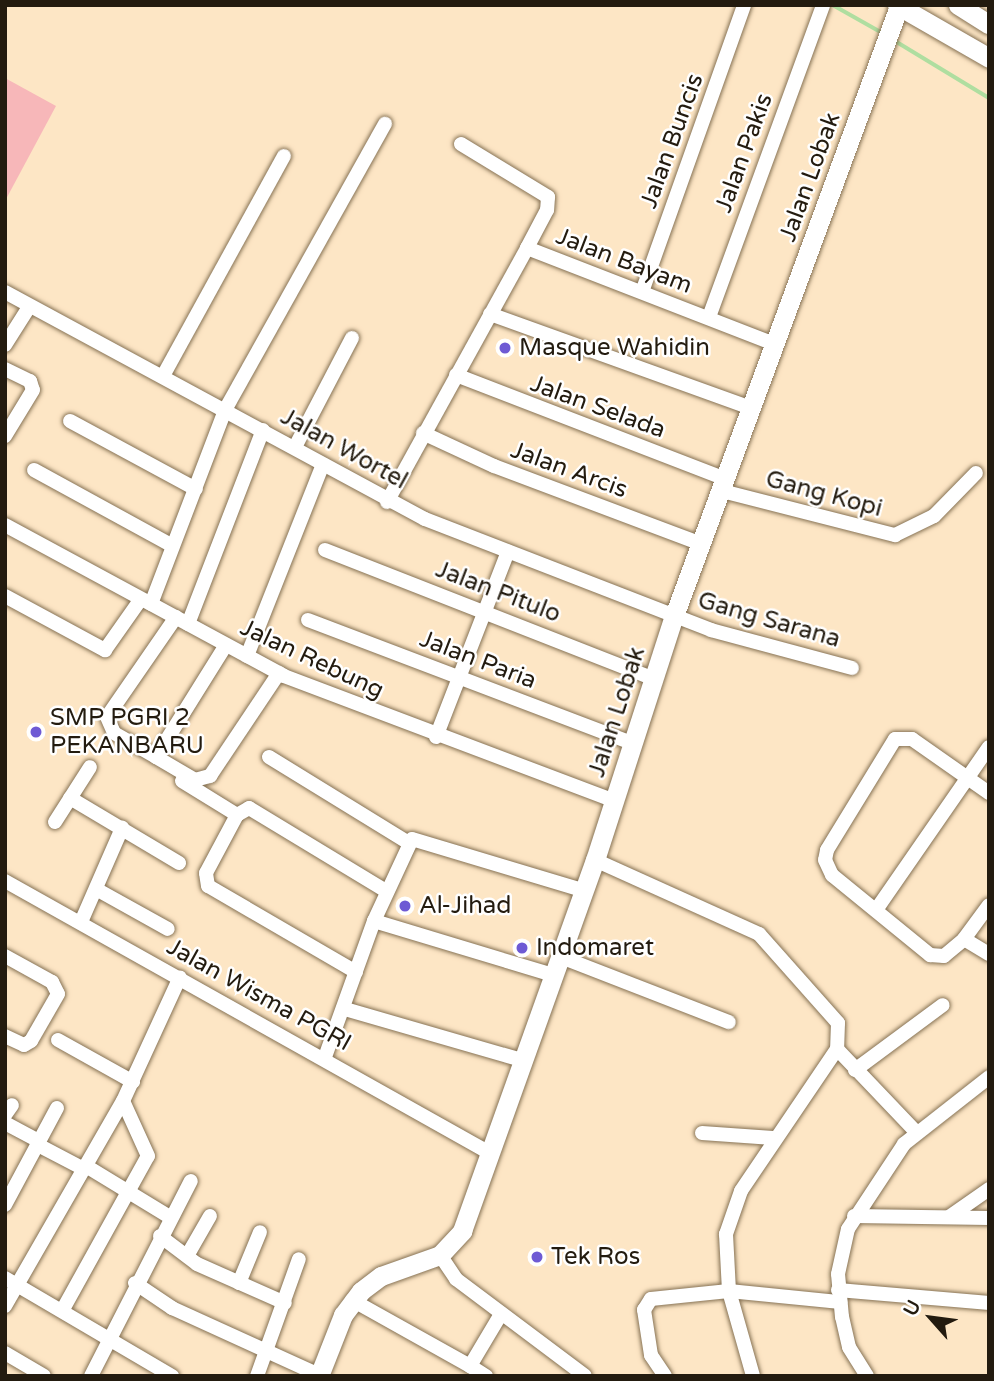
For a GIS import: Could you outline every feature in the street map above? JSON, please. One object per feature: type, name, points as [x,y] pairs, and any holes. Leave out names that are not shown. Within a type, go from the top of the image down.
[{"type":"main road","points":[[958,5],[989,24]]},
{"type":"main road","points":[[898,6],[989,58]]},
{"type":"main road","name":"Jalan Lobak","points":[[319,1375],[352,1300],[382,1276],[440,1255],[462,1231],[488,1152],[585,891],[674,616],[898,6]]},
{"type":"street","name":"Jalan Buncis","points":[[642,292],[744,5]]},
{"type":"street","name":"Jalan Pakis","points":[[709,317],[823,5]]},
{"type":"street","points":[[5,596],[105,650],[146,601],[173,546],[225,410],[385,124]]},
{"type":"street","name":"Jalan Bayam","points":[[461,144],[548,197],[547,210],[527,248],[775,344]]},
{"type":"street","points":[[163,376],[284,156]]},
{"type":"street","points":[[387,502],[527,248]]},
{"type":"street","name":"Jalan Wortel","points":[[5,292],[295,447],[387,502],[674,616]]},
{"type":"street","points":[[5,345],[29,307]]},
{"type":"street","points":[[490,314],[751,408]]},
{"type":"street","points":[[295,447],[352,338]]},
{"type":"street","points":[[5,369],[30,381],[33,390],[5,436]]},
{"type":"street","name":"Jalan Selada","points":[[456,375],[724,485]]},
{"type":"street","points":[[70,421],[196,489]]},
{"type":"street","points":[[263,430],[182,620],[107,717],[114,733],[195,780],[209,776],[279,673]]},
{"type":"street","name":"Jalan Arcis","points":[[424,433],[494,466],[702,544]]},
{"type":"street","points":[[247,656],[323,464]]},
{"type":"street","points":[[34,470],[173,546]]},
{"type":"street","name":"Gang Kopi","points":[[724,485],[895,535],[934,516],[976,473]]},
{"type":"street","name":"Jalan Rebung","points":[[5,525],[279,673],[436,737],[614,802]]},
{"type":"street","name":"Jalan Pitulo","points":[[325,550],[654,679]]},
{"type":"street","points":[[436,737],[508,551]]},
{"type":"street","name":"Gang Sarana","points":[[674,616],[852,668]]},
{"type":"street","name":"Jalan Paria","points":[[308,620],[632,743]]},
{"type":"street","points":[[156,757],[226,645]]},
{"type":"street","points":[[113,737],[237,816]]},
{"type":"street","points":[[989,793],[912,739],[902,737],[888,745],[825,860],[832,875],[930,955],[944,956],[964,939],[989,905]]},
{"type":"street","points":[[876,910],[989,747]]},
{"type":"street","points":[[269,757],[414,840],[585,891]]},
{"type":"street","points":[[55,822],[90,767]]},
{"type":"street","points":[[70,798],[179,863]]},
{"type":"street","points":[[356,972],[205,883],[206,873],[237,816],[252,809],[386,891]]},
{"type":"street","points":[[81,922],[122,828]]},
{"type":"street","points":[[325,1057],[345,1009],[386,891],[414,840]]},
{"type":"street","points":[[595,860],[743,925],[773,944],[838,1023],[837,1049],[773,1138],[731,1214],[725,1255],[729,1291],[753,1376]]},
{"type":"street","name":"Jalan Wisma PGRI","points":[[5,881],[325,1057],[488,1152]]},
{"type":"street","points":[[96,889],[168,929]]},
{"type":"street","points":[[374,921],[557,966],[730,1022]]},
{"type":"street","points":[[964,939],[989,954]]},
{"type":"street","points":[[5,956],[52,982],[58,994],[31,1041],[23,1045],[5,1036]]},
{"type":"street","points":[[5,1306],[12,1282],[85,1167],[123,1101],[180,977]]},
{"type":"street","points":[[855,1070],[943,1004]]},
{"type":"street","points":[[345,1009],[522,1060]]},
{"type":"street","points":[[58,1040],[132,1082]]},
{"type":"street","points":[[837,1049],[916,1132]]},
{"type":"street","points":[[867,1376],[849,1347],[839,1296],[841,1255],[854,1216],[891,1158],[916,1132],[989,1077]]},
{"type":"street","points":[[62,1311],[148,1156],[123,1101]]},
{"type":"street","points":[[5,1205],[57,1108]]},
{"type":"street","points":[[5,1123],[129,1191],[170,1217]]},
{"type":"street","points":[[702,1133],[773,1138]]},
{"type":"street","points":[[91,1376],[135,1283],[191,1181]]},
{"type":"street","points":[[949,1217],[989,1189]]},
{"type":"street","points":[[187,1256],[210,1216]]},
{"type":"street","points":[[854,1216],[989,1218]]},
{"type":"street","points":[[239,1283],[260,1232]]},
{"type":"street","points":[[160,1236],[187,1256],[285,1303]]},
{"type":"street","points":[[440,1255],[456,1279],[585,1376]]},
{"type":"street","points":[[257,1376],[299,1259]]},
{"type":"street","points":[[12,1282],[172,1376]]},
{"type":"street","points":[[135,1283],[172,1308],[319,1375]]},
{"type":"street","points":[[665,1376],[651,1355],[644,1310],[648,1301],[729,1291],[989,1303]]},
{"type":"street","points":[[352,1300],[486,1376]]},
{"type":"street","points":[[470,1366],[501,1314]]},
{"type":"street","points":[[5,1353],[44,1376]]},
{"type":"shaded area","points":[[5,78],[56,106],[5,201]]},
{"type":"waterway","points":[[833,5],[879,31]]},
{"type":"waterway","points":[[897,42],[989,98]]},
{"type":"place","name":"Masque Wahidin","points":[[505,348]]},
{"type":"place","name":"SMP PGRI 2 PEKANBARU","points":[[36,732]]},
{"type":"place","name":"Al-Jihad","points":[[405,906]]},
{"type":"place","name":"Indomaret","points":[[522,948]]},
{"type":"place","name":"Tek Ros","points":[[537,1257]]}]
